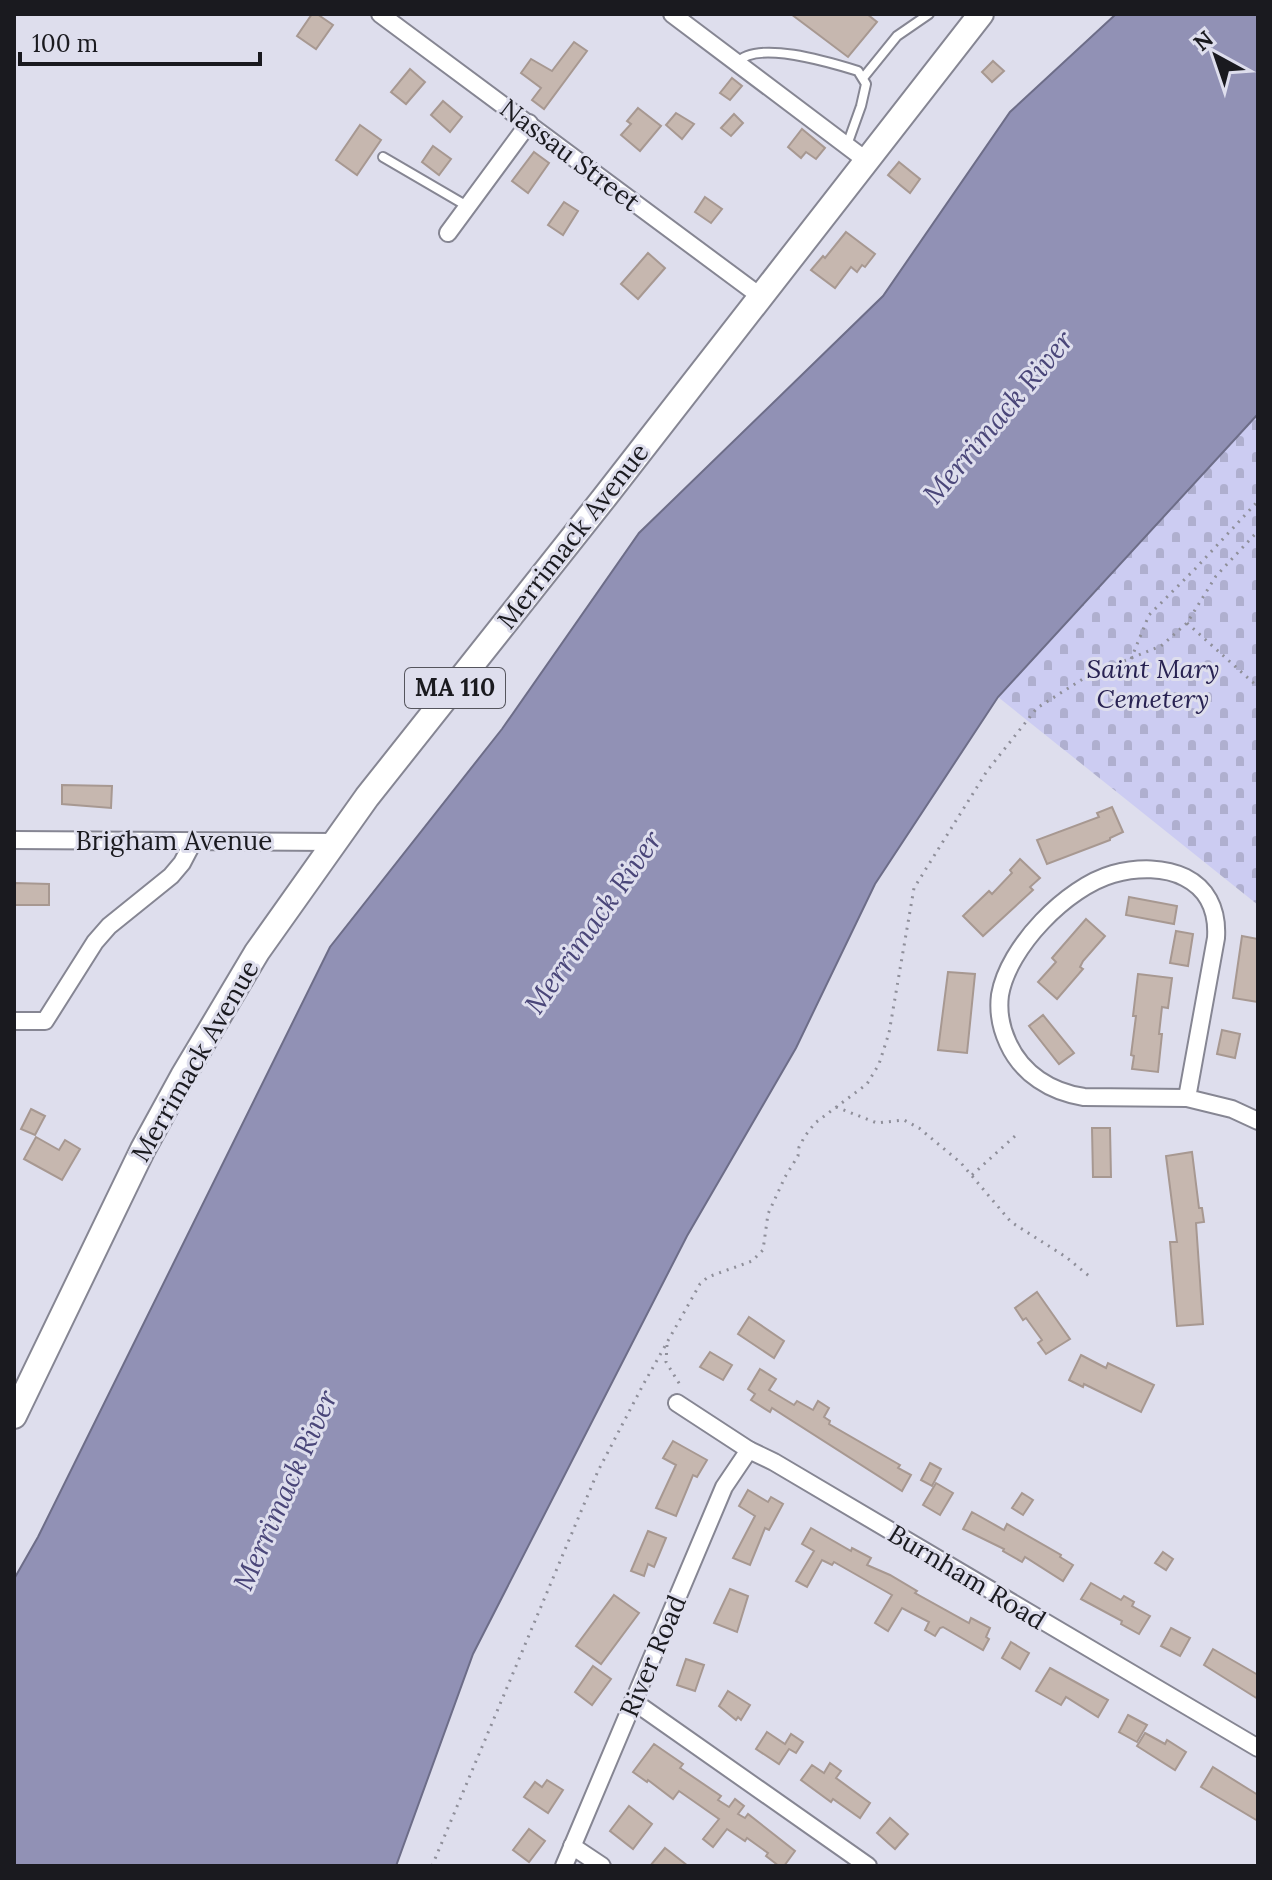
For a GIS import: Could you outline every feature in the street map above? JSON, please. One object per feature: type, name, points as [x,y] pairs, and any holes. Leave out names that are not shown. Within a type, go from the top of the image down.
[{"type":"main road","name":"Merrimack Avenue","points":[[14,1416],[130,1175],[183,1076],[257,952],[367,797],[867,161],[975,16]]},
{"type":"street","name":"Nassau Street","points":[[380,14],[760,296]]},
{"type":"street","points":[[672,14],[867,161]]},
{"type":"street","points":[[448,233],[529,123]]},
{"type":"street","name":"Brigham Avenue","points":[[14,840],[335,842]]},
{"type":"street","points":[[14,1021],[45,1021],[95,942],[109,926],[171,876],[193,842]]},
{"type":"street","points":[[1187,1098],[1216,938],[1217,921],[1213,903],[1203,889],[1187,877],[1149,871],[1112,874],[1079,889],[1063,902],[1013,960],[1000,996],[1003,1031],[1009,1046],[1031,1075],[1068,1095],[1187,1098],[1232,1109],[1258,1121]]},
{"type":"street","name":"Burnham Road","points":[[677,1403],[749,1450],[1258,1748]]},
{"type":"street","name":"River Road","points":[[564,1866],[724,1487],[749,1450]]},
{"type":"street","points":[[633,1701],[868,1866]]},
{"type":"street","points":[[572,1846],[602,1866]]},
{"type":"lane","points":[[863,78],[897,36],[929,14]]},
{"type":"lane","points":[[737,63],[750,54],[782,53],[858,71],[866,84],[847,146]]},
{"type":"lane","points":[[383,157],[468,206]]},
{"type":"path","points":[[1131,659],[1149,615],[1258,501]]},
{"type":"path","points":[[432,1866],[598,1471],[668,1341],[700,1284],[708,1277],[752,1261],[763,1250],[768,1214],[796,1161],[799,1147],[815,1123],[867,1084],[879,1064],[889,1033],[914,888],[987,771],[1037,708],[1089,675],[1161,646],[1187,623],[1216,576],[1258,531]]},
{"type":"path","points":[[1187,623],[1258,687]]},
{"type":"path","points":[[836,1107],[877,1123],[910,1122],[940,1144],[972,1175],[1011,1222],[1066,1257],[1089,1276]]},
{"type":"path","points":[[972,1175],[1015,1136]]},
{"type":"path","points":[[668,1341],[666,1362],[682,1389],[677,1403]]},
{"type":"green space","name":"Saint Mary Cemetery","points":[[1258,414],[1258,905],[998,697]]},
{"type":"water","name":"Merrimack River","points":[[1116,14],[1258,14],[1258,414],[998,697],[875,884],[796,1048],[687,1236],[473,1654],[396,1866],[14,1866],[14,1579],[38,1537],[330,947],[502,729],[639,533],[883,296],[1010,112]]},
{"type":"building","points":[[312,14],[333,25],[316,49],[297,36]]},
{"type":"building","points":[[791,14],[867,14],[877,22],[848,57]]},
{"type":"building","points":[[574,42],[587,51],[544,109],[532,100],[541,88],[521,73],[531,59],[552,71]]},
{"type":"building","points":[[993,61],[1004,71],[992,82],[982,72]]},
{"type":"building","points":[[410,69],[425,82],[406,104],[391,92]]},
{"type":"building","points":[[732,78],[742,86],[730,100],[720,93]]},
{"type":"building","points":[[443,101],[462,117],[450,132],[431,115]]},
{"type":"building","points":[[638,108],[661,126],[640,151],[621,135],[631,124],[627,121]]},
{"type":"building","points":[[676,113],[694,124],[682,139],[666,125]]},
{"type":"building","points":[[734,114],[743,123],[731,136],[721,128]]},
{"type":"building","points":[[360,125],[381,140],[357,175],[336,160]]},
{"type":"building","points":[[802,129],[825,148],[816,159],[806,152],[801,158],[788,147]]},
{"type":"building","points":[[433,146],[451,159],[439,175],[422,162]]},
{"type":"building","points":[[534,152],[549,163],[528,193],[512,181]]},
{"type":"building","points":[[899,162],[920,179],[910,193],[888,175]]},
{"type":"building","points":[[705,197],[722,209],[711,223],[695,212]]},
{"type":"building","points":[[564,202],[578,211],[563,235],[548,225]]},
{"type":"building","points":[[846,232],[875,254],[857,272],[851,267],[835,288],[811,270]]},
{"type":"building","points":[[648,253],[665,268],[638,299],[621,284]]},
{"type":"building","points":[[62,785],[112,786],[111,808],[62,804]]},
{"type":"building","points":[[1112,807],[1123,832],[1047,864],[1037,840],[1099,817],[1097,813]]},
{"type":"building","points":[[1020,859],[1040,878],[1030,887],[1033,890],[983,936],[963,916],[989,891],[992,894],[1012,873],[1010,870]]},
{"type":"building","points":[[14,883],[49,884],[49,905],[14,905]]},
{"type":"building","points":[[1129,897],[1177,906],[1174,924],[1126,915]]},
{"type":"building","points":[[1086,919],[1105,936],[1083,961],[1080,967],[1083,969],[1057,999],[1038,982],[1056,962],[1052,958]]},
{"type":"building","points":[[1176,931],[1193,934],[1188,966],[1170,963]]},
{"type":"building","points":[[1242,936],[1258,939],[1258,1002],[1233,998]]},
{"type":"building","points":[[948,972],[975,974],[967,1053],[938,1050]]},
{"type":"building","points":[[1138,974],[1172,978],[1168,1008],[1162,1007],[1158,1072],[1132,1069]]},
{"type":"building","points":[[1043,1015],[1074,1053],[1059,1064],[1029,1026]]},
{"type":"building","points":[[1222,1030],[1240,1034],[1235,1058],[1217,1054]]},
{"type":"building","points":[[31,1109],[45,1116],[35,1135],[21,1129]]},
{"type":"building","points":[[1092,1128],[1110,1128],[1111,1177],[1093,1177]]},
{"type":"building","points":[[36,1137],[59,1150],[65,1140],[80,1149],[62,1180],[24,1159]]},
{"type":"building","points":[[1192,1152],[1199,1208],[1202,1208],[1204,1222],[1196,1223],[1203,1324],[1177,1326],[1170,1242],[1177,1242],[1166,1156]]},
{"type":"building","points":[[1037,1292],[1070,1339],[1046,1354],[1038,1343],[1042,1340],[1015,1308]]},
{"type":"building","points":[[749,1317],[784,1341],[774,1358],[738,1334]]},
{"type":"building","points":[[710,1352],[732,1365],[723,1380],[700,1367]]},
{"type":"building","points":[[1081,1355],[1106,1368],[1108,1363],[1154,1385],[1141,1412],[1084,1384],[1083,1387],[1069,1380]]},
{"type":"building","points":[[760,1369],[776,1379],[769,1390],[794,1405],[797,1401],[813,1410],[818,1401],[829,1408],[824,1417],[830,1421],[829,1424],[900,1465],[898,1468],[911,1475],[902,1491],[772,1408],[770,1412],[751,1400],[755,1394],[748,1389]]},
{"type":"building","points":[[673,1441],[707,1460],[697,1477],[693,1475],[676,1516],[656,1508],[676,1465],[663,1458]]},
{"type":"building","points":[[930,1463],[941,1469],[932,1486],[921,1480]]},
{"type":"building","points":[[936,1483],[953,1493],[940,1515],[923,1505]]},
{"type":"building","points":[[748,1490],[768,1502],[771,1497],[783,1504],[769,1530],[765,1528],[750,1565],[733,1558],[755,1516],[739,1506]]},
{"type":"building","points":[[1022,1493],[1033,1500],[1023,1515],[1012,1508]]},
{"type":"building","points":[[972,1512],[1004,1530],[1007,1524],[1061,1555],[1073,1565],[1063,1581],[1025,1557],[1022,1562],[1004,1549],[963,1529]]},
{"type":"building","points":[[811,1528],[851,1551],[852,1548],[871,1558],[867,1565],[890,1575],[917,1591],[915,1593],[969,1623],[971,1618],[990,1628],[983,1650],[943,1627],[935,1636],[925,1630],[929,1622],[902,1608],[888,1631],[875,1623],[892,1595],[834,1562],[832,1565],[822,1560],[807,1587],[796,1581],[814,1551],[802,1544]]},
{"type":"building","points":[[648,1531],[666,1538],[654,1567],[648,1564],[644,1576],[631,1571]]},
{"type":"building","points":[[1163,1552],[1173,1559],[1166,1570],[1155,1563]]},
{"type":"building","points":[[1091,1583],[1121,1600],[1124,1596],[1134,1602],[1132,1606],[1150,1616],[1139,1634],[1081,1599]]},
{"type":"building","points":[[730,1589],[748,1596],[737,1632],[714,1623]]},
{"type":"building","points":[[614,1595],[639,1613],[601,1664],[576,1646]]},
{"type":"building","points":[[1171,1628],[1190,1638],[1180,1656],[1161,1646]]},
{"type":"building","points":[[1011,1642],[1029,1653],[1020,1669],[1002,1658]]},
{"type":"building","points":[[1213,1649],[1258,1675],[1258,1699],[1204,1665]]},
{"type":"building","points":[[686,1659],[704,1665],[695,1691],[677,1685]]},
{"type":"building","points":[[593,1666],[611,1679],[592,1705],[575,1692]]},
{"type":"building","points":[[1050,1668],[1108,1700],[1098,1717],[1066,1697],[1061,1705],[1036,1691]]},
{"type":"building","points":[[728,1691],[750,1705],[741,1720],[738,1717],[736,1720],[719,1706]]},
{"type":"building","points":[[1128,1715],[1147,1725],[1137,1742],[1119,1732]]},
{"type":"building","points":[[767,1732],[785,1744],[791,1734],[803,1742],[796,1753],[789,1749],[779,1764],[756,1749]]},
{"type":"building","points":[[1145,1733],[1165,1744],[1167,1740],[1186,1752],[1175,1770],[1137,1746]]},
{"type":"building","points":[[654,1744],[683,1764],[680,1768],[721,1796],[718,1800],[729,1807],[735,1799],[744,1806],[738,1814],[745,1818],[748,1814],[795,1851],[784,1866],[779,1866],[766,1856],[768,1853],[747,1838],[745,1841],[727,1829],[713,1847],[703,1839],[719,1819],[679,1791],[673,1799],[633,1772]]},
{"type":"building","points":[[830,1763],[841,1771],[836,1778],[870,1803],[860,1818],[801,1780],[812,1765],[824,1773]]},
{"type":"building","points":[[1213,1767],[1258,1795],[1258,1821],[1201,1787]]},
{"type":"building","points":[[547,1780],[563,1790],[548,1813],[524,1797],[535,1782],[542,1787]]},
{"type":"building","points":[[629,1806],[652,1824],[633,1849],[610,1831]]},
{"type":"building","points":[[890,1818],[908,1834],[895,1849],[877,1833]]},
{"type":"building","points":[[529,1829],[545,1841],[529,1862],[513,1850]]},
{"type":"building","points":[[665,1848],[688,1866],[650,1866]]}]
